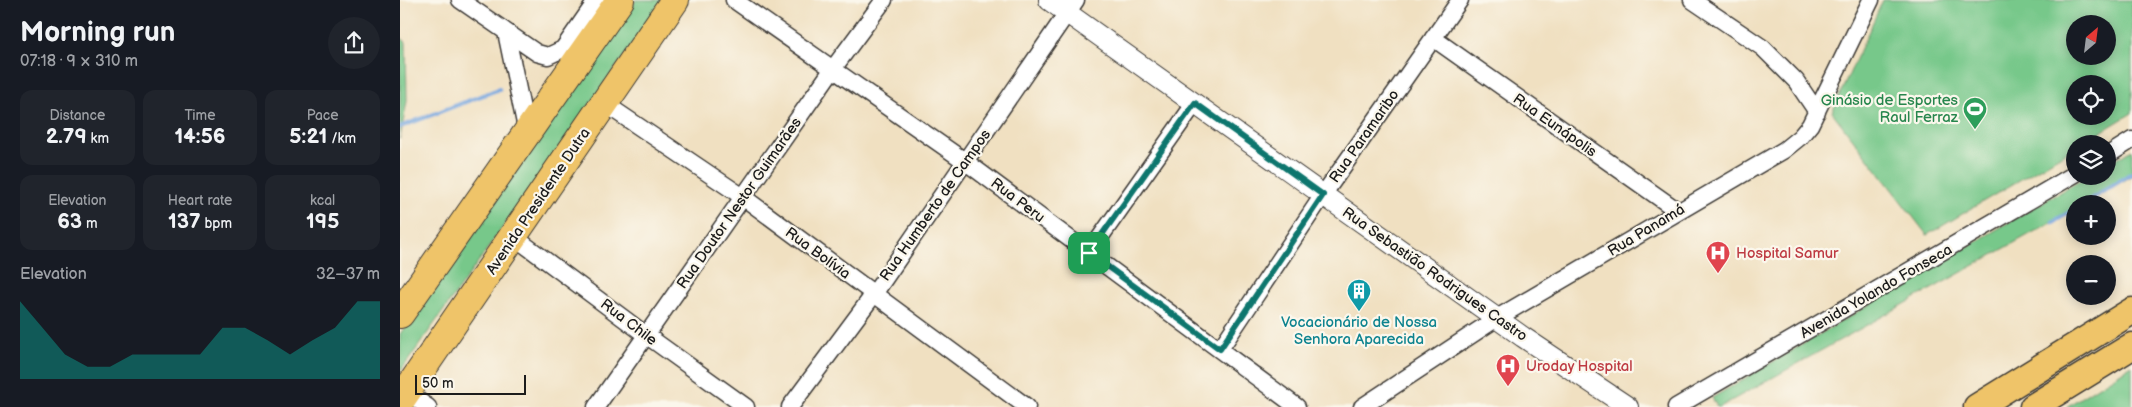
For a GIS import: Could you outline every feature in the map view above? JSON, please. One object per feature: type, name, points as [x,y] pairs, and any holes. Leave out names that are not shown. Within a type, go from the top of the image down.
[{"type":"highway","points":[[400,314],[620,0]]},
{"type":"highway","name":"Avenida Presidente Dutra","points":[[412,400],[514,236],[675,0]]},
{"type":"main road","points":[[1977,407],[2132,311]]},
{"type":"main road","points":[[2032,407],[2132,346]]},
{"type":"street","points":[[460,0],[537,53],[548,56],[563,49],[597,0]]},
{"type":"street","name":"Rua Peru","points":[[734,0],[966,162],[1298,407]]},
{"type":"street","name":"Rua Doutor Nestor Guimarães","points":[[596,407],[704,255],[742,197],[884,0]]},
{"type":"street","name":"Rua Sebastião Rodrigues Castro","points":[[1049,0],[1072,6],[1195,103],[1497,318],[1628,407]]},
{"type":"street","name":"Rua Paramaribo","points":[[1220,349],[1323,195],[1460,0]]},
{"type":"street","points":[[1692,0],[1763,48],[1796,81],[1817,112]]},
{"type":"street","name":"Rua Panamá","points":[[1362,407],[1497,318],[1784,150],[1800,137],[1817,112],[1871,0]]},
{"type":"street","name":"Rua Humberto de Campos","points":[[790,407],[874,294],[1072,6]]},
{"type":"street","points":[[506,32],[527,133]]},
{"type":"street","name":"Rua Eunápolis","points":[[1433,38],[1678,211]]},
{"type":"street","name":"Rua Bolívia","points":[[604,103],[742,197],[1027,407]]},
{"type":"street","points":[[1089,253],[1195,103]]},
{"type":"street","points":[[2116,150],[2132,140]]},
{"type":"street","name":"Avenida Yolando Fonseca","points":[[1676,407],[2066,179]]},
{"type":"street","name":"Rua Chile","points":[[514,236],[646,336],[746,407]]},
{"type":"green space","points":[[636,0],[664,0],[400,372],[400,334]]},
{"type":"green space","name":"Ginásio de Esportes Raul Ferraz","points":[[1883,0],[2132,0],[2132,113],[2116,123],[2116,75],[2066,75],[2066,125],[2112,125],[2096,135],[2066,135],[2066,152],[1927,235],[1832,112]]},
{"type":"green space","points":[[400,37],[406,42],[407,101],[400,139]]},
{"type":"green space","points":[[2132,150],[2132,176],[2099,195],[2066,195],[2066,214],[1717,407],[1712,398],[2072,185],[2116,185],[2116,159]]},
{"type":"green space","points":[[2132,365],[2132,407],[2066,407]]},
{"type":"waterway","points":[[400,127],[499,89]]},
{"type":"waterway","points":[[2097,195],[2132,173]]},
{"type":"waterway","points":[[2053,222],[2066,214]]},
{"type":"place","name":"Ginásio de Esportes Raul Ferraz","points":[[1975,130]]},
{"type":"place","name":"Hospital Samur","points":[[1718,274]]},
{"type":"place","name":"Vocacionário de Nossa Senhora Aparecida","points":[[1359,312]]},
{"type":"place","name":"Uroday Hospital","points":[[1508,387]]},
{"type":"route","points":[[1195,103],[1323,195],[1220,349],[1089,253],[1195,103]]}]
